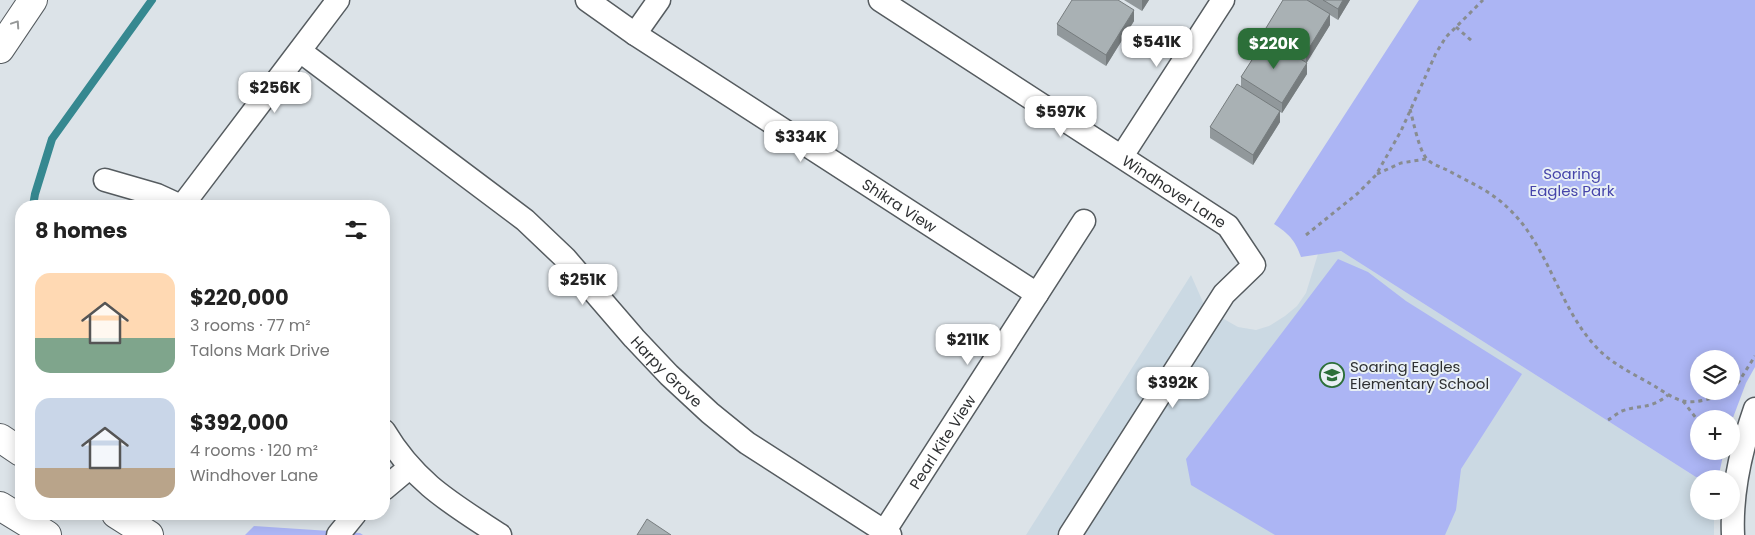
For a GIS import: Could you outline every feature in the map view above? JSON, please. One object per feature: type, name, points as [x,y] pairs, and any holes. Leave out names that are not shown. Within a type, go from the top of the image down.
[{"type":"main road","points":[[0,49],[33,0]]},
{"type":"main road","points":[[0,438],[15,448]]},
{"type":"main road","points":[[0,506],[15,515]]},
{"type":"main road","points":[[23,520],[47,535]]},
{"type":"main road","points":[[125,520],[148,535]]},
{"type":"street","points":[[186,200],[338,0]]},
{"type":"street","name":"Shikra View","points":[[587,0],[636,34],[1037,294]]},
{"type":"street","points":[[636,34],[659,0]]},
{"type":"street","name":"Windhover Lane","points":[[880,0],[1228,226],[1254,265],[1224,294],[1070,535]]},
{"type":"street","points":[[1122,156],[1223,0]]},
{"type":"street","name":"Harpy Grove","points":[[300,51],[525,220],[566,258],[629,332],[669,375],[725,425],[747,443],[886,534]]},
{"type":"street","points":[[105,180],[168,200]]},
{"type":"street","name":"Pearl Kite View","points":[[886,534],[1084,221]]},
{"type":"street","points":[[1733,535],[1734,493],[1747,431],[1755,409]]},
{"type":"street","points":[[390,440],[409,468],[446,500],[500,535]]},
{"type":"street","points":[[390,484],[409,468]]},
{"type":"street","points":[[338,535],[351,520]]},
{"type":"path","points":[[1306,235],[1357,194],[1376,175],[1401,131],[1436,53],[1446,37],[1483,0]]},
{"type":"path","points":[[1456,27],[1473,42]]},
{"type":"path","points":[[1410,109],[1416,133],[1426,159]]},
{"type":"path","points":[[1376,175],[1401,163],[1426,159],[1486,192],[1508,207],[1543,257],[1568,306],[1597,348],[1612,361],[1668,394],[1683,401],[1702,400]]},
{"type":"path","points":[[1740,380],[1755,356]]},
{"type":"path","points":[[1608,420],[1621,412],[1658,403],[1668,394]]},
{"type":"path","points":[[1683,401],[1690,410]]},
{"type":"shaded area","name":"Soaring Eagles Elementary School","points":[[1341,251],[1690,473],[1690,520],[1714,520],[1714,535],[1026,535],[1191,275],[1206,309],[1238,327],[1256,330],[1269,326],[1297,306],[1306,293],[1318,254]]},
{"type":"green space","name":"Soaring Eagles Park","points":[[1419,0],[1755,0],[1755,367],[1740,399],[1740,350],[1690,350],[1690,400],[1740,400],[1736,410],[1690,410],[1690,460],[1722,460],[1720,470],[1690,470],[1690,473],[1341,251],[1301,257],[1291,238],[1274,224]]},
{"type":"green space","points":[[1338,259],[1368,272],[1406,301],[1522,374],[1461,469],[1456,510],[1445,535],[1275,535],[1191,485],[1186,459]]},
{"type":"green space","points":[[254,526],[360,533],[363,535],[245,535]]},
{"type":"building","points":[[1072,0],[1118,0],[1134,10],[1106,55],[1057,24]]},
{"type":"building","points":[[1283,0],[1307,0],[1330,14],[1306,53],[1266,28]]},
{"type":"building","points":[[1323,0],[1343,0],[1338,9]]},
{"type":"building","points":[[1266,38],[1307,63],[1282,103],[1241,77]]},
{"type":"building","points":[[1237,84],[1280,111],[1253,155],[1210,127]]},
{"type":"building","points":[[647,519],[671,535],[637,535]]},
{"type":"waterway","points":[[34,200],[52,139],[152,0]]},
{"type":"place","name":"Soaring Eagles Elementary School","points":[[1332,375]]}]
